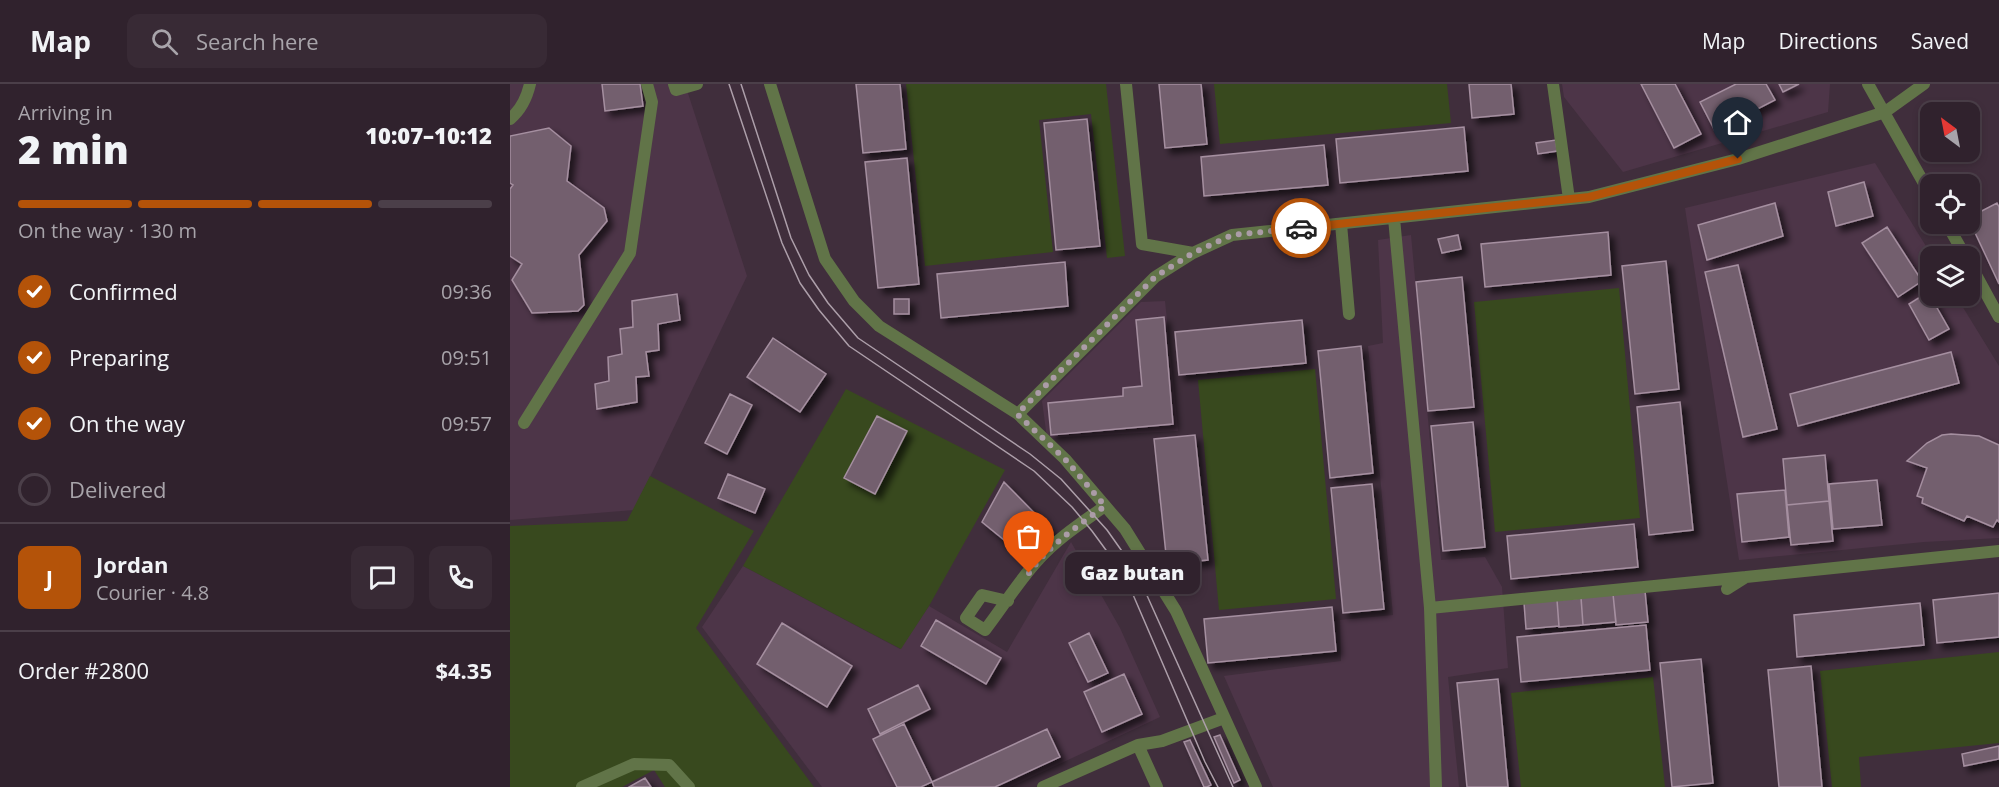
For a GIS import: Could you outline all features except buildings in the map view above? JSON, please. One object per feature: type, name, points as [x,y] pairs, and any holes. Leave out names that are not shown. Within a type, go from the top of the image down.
[{"type":"street","points":[[510,119],[527,96],[530,84]]},
{"type":"street","points":[[524,423],[630,253],[652,102],[647,84]]},
{"type":"street","points":[[674,84],[676,90],[697,84]]},
{"type":"street","points":[[770,84],[825,259],[854,301],[879,326],[1017,414],[1065,459],[1125,529],[1176,611],[1256,787]]},
{"type":"street","points":[[1126,84],[1142,244],[1193,253]]},
{"type":"street","points":[[1553,84],[1569,199]]},
{"type":"street","points":[[1868,84],[1920,176]]},
{"type":"street","points":[[1017,414],[1155,277],[1193,253],[1232,235],[1589,197],[1738,159],[1884,112],[1924,84]]},
{"type":"street","points":[[1395,218],[1430,608],[1436,787]]},
{"type":"street","points":[[1341,224],[1349,314]]},
{"type":"street","points":[[1980,282],[1999,317]]},
{"type":"street","points":[[1008,601],[1039,559],[1064,536],[1105,506]]},
{"type":"street","points":[[1430,608],[1999,551]]},
{"type":"street","points":[[1727,589],[1746,577]]},
{"type":"street","points":[[1043,787],[1138,745],[1162,741],[1224,718]]},
{"type":"street","points":[[1138,745],[1157,787]]},
{"type":"street","points":[[582,787],[634,764],[669,765],[689,787]]},
{"type":"shaded area","points":[[510,84],[685,84],[747,276],[634,510],[510,520]]},
{"type":"shaded area","points":[[1562,84],[1830,84],[1828,112],[1623,172],[1564,97]]},
{"type":"shaded area","points":[[1875,163],[1926,246],[1920,246],[1920,306],[1962,306],[1999,366],[1999,538],[1924,542],[1739,560],[1685,208]]},
{"type":"shaded area","points":[[1411,235],[1441,560],[1485,557],[1502,587],[1508,668],[1448,677],[1459,787],[1273,787],[1224,676],[1341,661],[1340,620],[1393,615],[1368,346],[1383,343],[1378,240]]},
{"type":"shaded area","points":[[1165,301],[1178,431],[1047,438],[1042,401],[1141,302]]},
{"type":"shaded area","points":[[1071,542],[1120,628],[1160,717],[1010,787],[822,787],[702,627],[743,566],[900,649],[929,606],[1007,652]]},
{"type":"green space","points":[[906,84],[1106,84],[1125,256],[1107,258],[1091,114],[1039,120],[1053,252],[925,266]]},
{"type":"green space","points":[[1214,84],[1447,84],[1451,123],[1220,144]]},
{"type":"green space","points":[[1619,288],[1640,518],[1495,532],[1474,302]]},
{"type":"green space","points":[[1315,369],[1336,599],[1219,610],[1198,380]]},
{"type":"green space","points":[[846,389],[1005,470],[929,606],[901,649],[743,566]]},
{"type":"green space","points":[[650,476],[754,531],[696,628],[814,787],[665,787],[654,770],[622,787],[510,787],[510,526],[627,521]]},
{"type":"green space","points":[[1999,652],[1999,743],[1859,757],[1861,787],[1832,787],[1820,671]]},
{"type":"green space","points":[[1653,677],[1665,787],[1521,787],[1511,693]]},
{"type":"tram line","points":[[729,84],[782,243],[800,283],[849,346],[1034,471],[1072,507],[1092,531],[1125,576],[1205,762],[1218,787]]},
{"type":"tram line","points":[[741,84],[791,238],[809,275],[828,303],[858,338],[1030,454],[1061,479],[1107,530],[1136,571],[1233,787]]},
{"type":"way so far","points":[[1029,573],[1039,559],[1064,536],[1105,506],[1065,459],[1017,414],[1155,277],[1193,253],[1232,235],[1301,228]]},
{"type":"place","name":"Gaz butan","points":[[1029,573]]},
{"type":"route","points":[[1301,228],[1589,197],[1738,159]]}]
